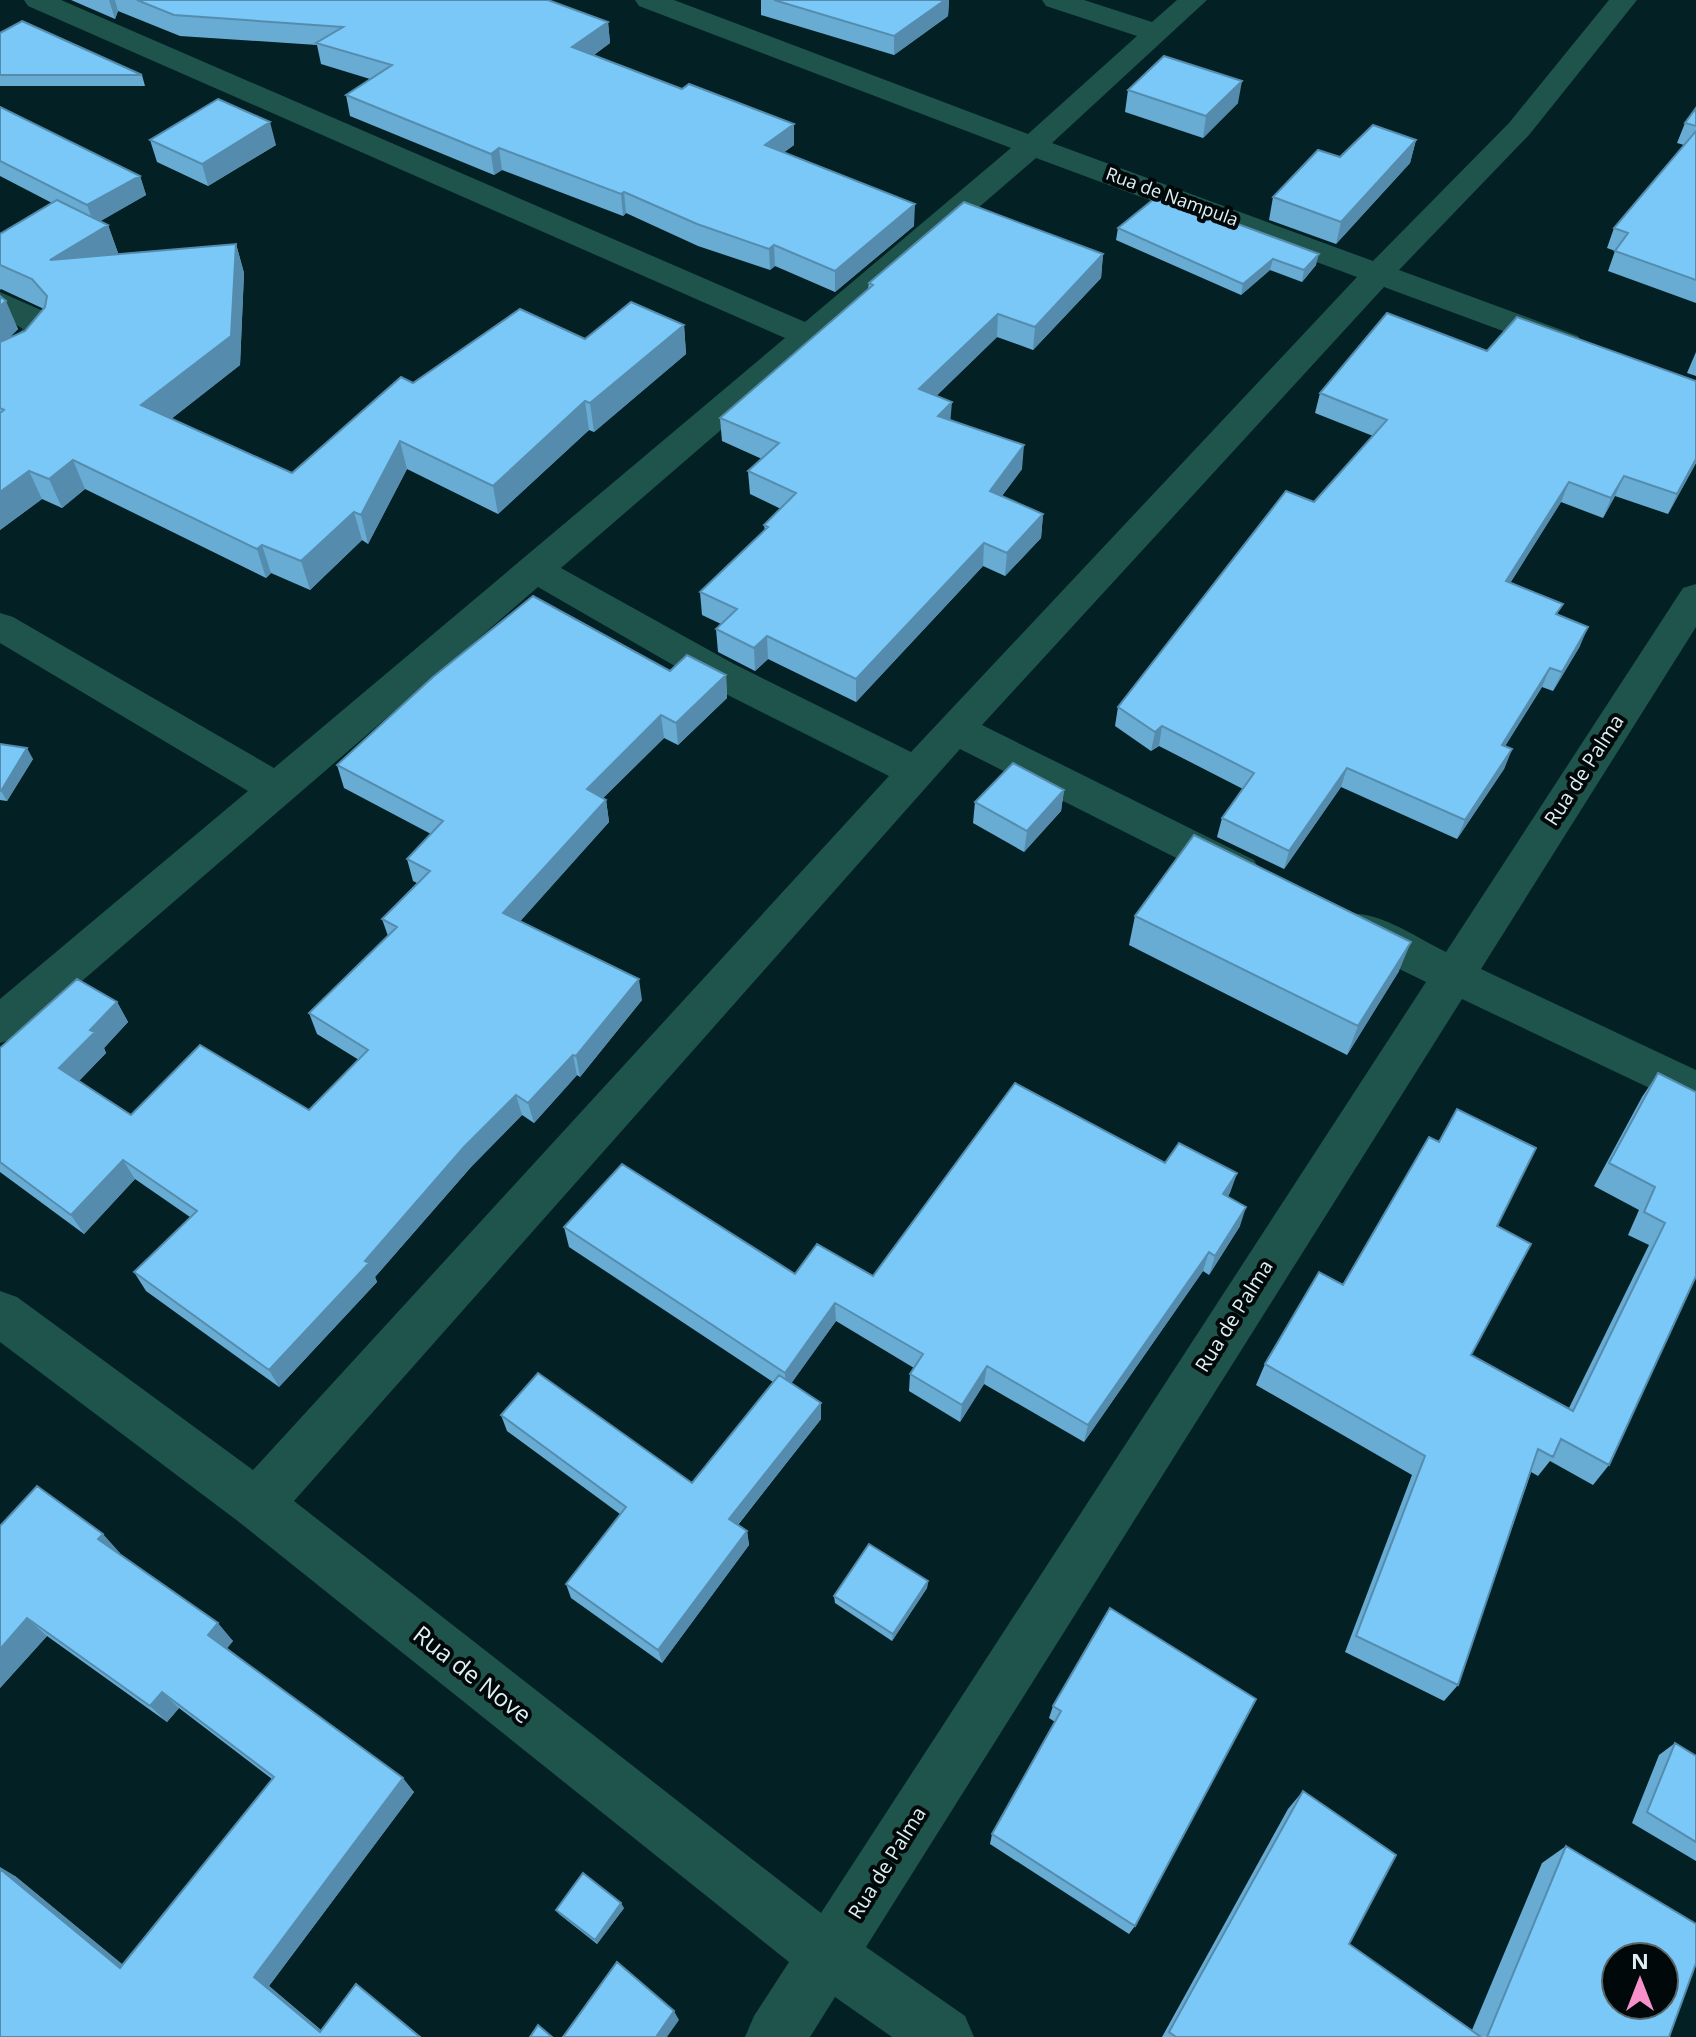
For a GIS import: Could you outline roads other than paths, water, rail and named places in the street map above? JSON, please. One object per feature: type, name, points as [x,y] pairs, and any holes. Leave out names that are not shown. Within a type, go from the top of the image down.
[{"type":"street","points":[[38,0],[806,335]]},
{"type":"street","name":"Rua de Nampula","points":[[649,0],[1032,146],[1595,354]]},
{"type":"street","points":[[1056,0],[1157,33]]},
{"type":"street","points":[[0,1025],[279,790],[806,335],[1032,146],[1193,0]]},
{"type":"street","points":[[257,1504],[915,772],[1379,273],[1519,129],[1623,0]]},
{"type":"street","points":[[0,302],[29,317],[40,327],[39,337],[0,364]]},
{"type":"street","points":[[533,568],[720,674],[915,772]]},
{"type":"street","name":"Rua de Palma","points":[[775,2037],[1451,974],[1696,597]]},
{"type":"street","points":[[0,626],[279,790]]},
{"type":"street","points":[[955,729],[1267,885]]},
{"type":"street","points":[[1324,913],[1696,1091]]},
{"type":"street","name":"Rua de Nove","points":[[0,1313],[257,1504],[828,1956],[944,2037]]}]
